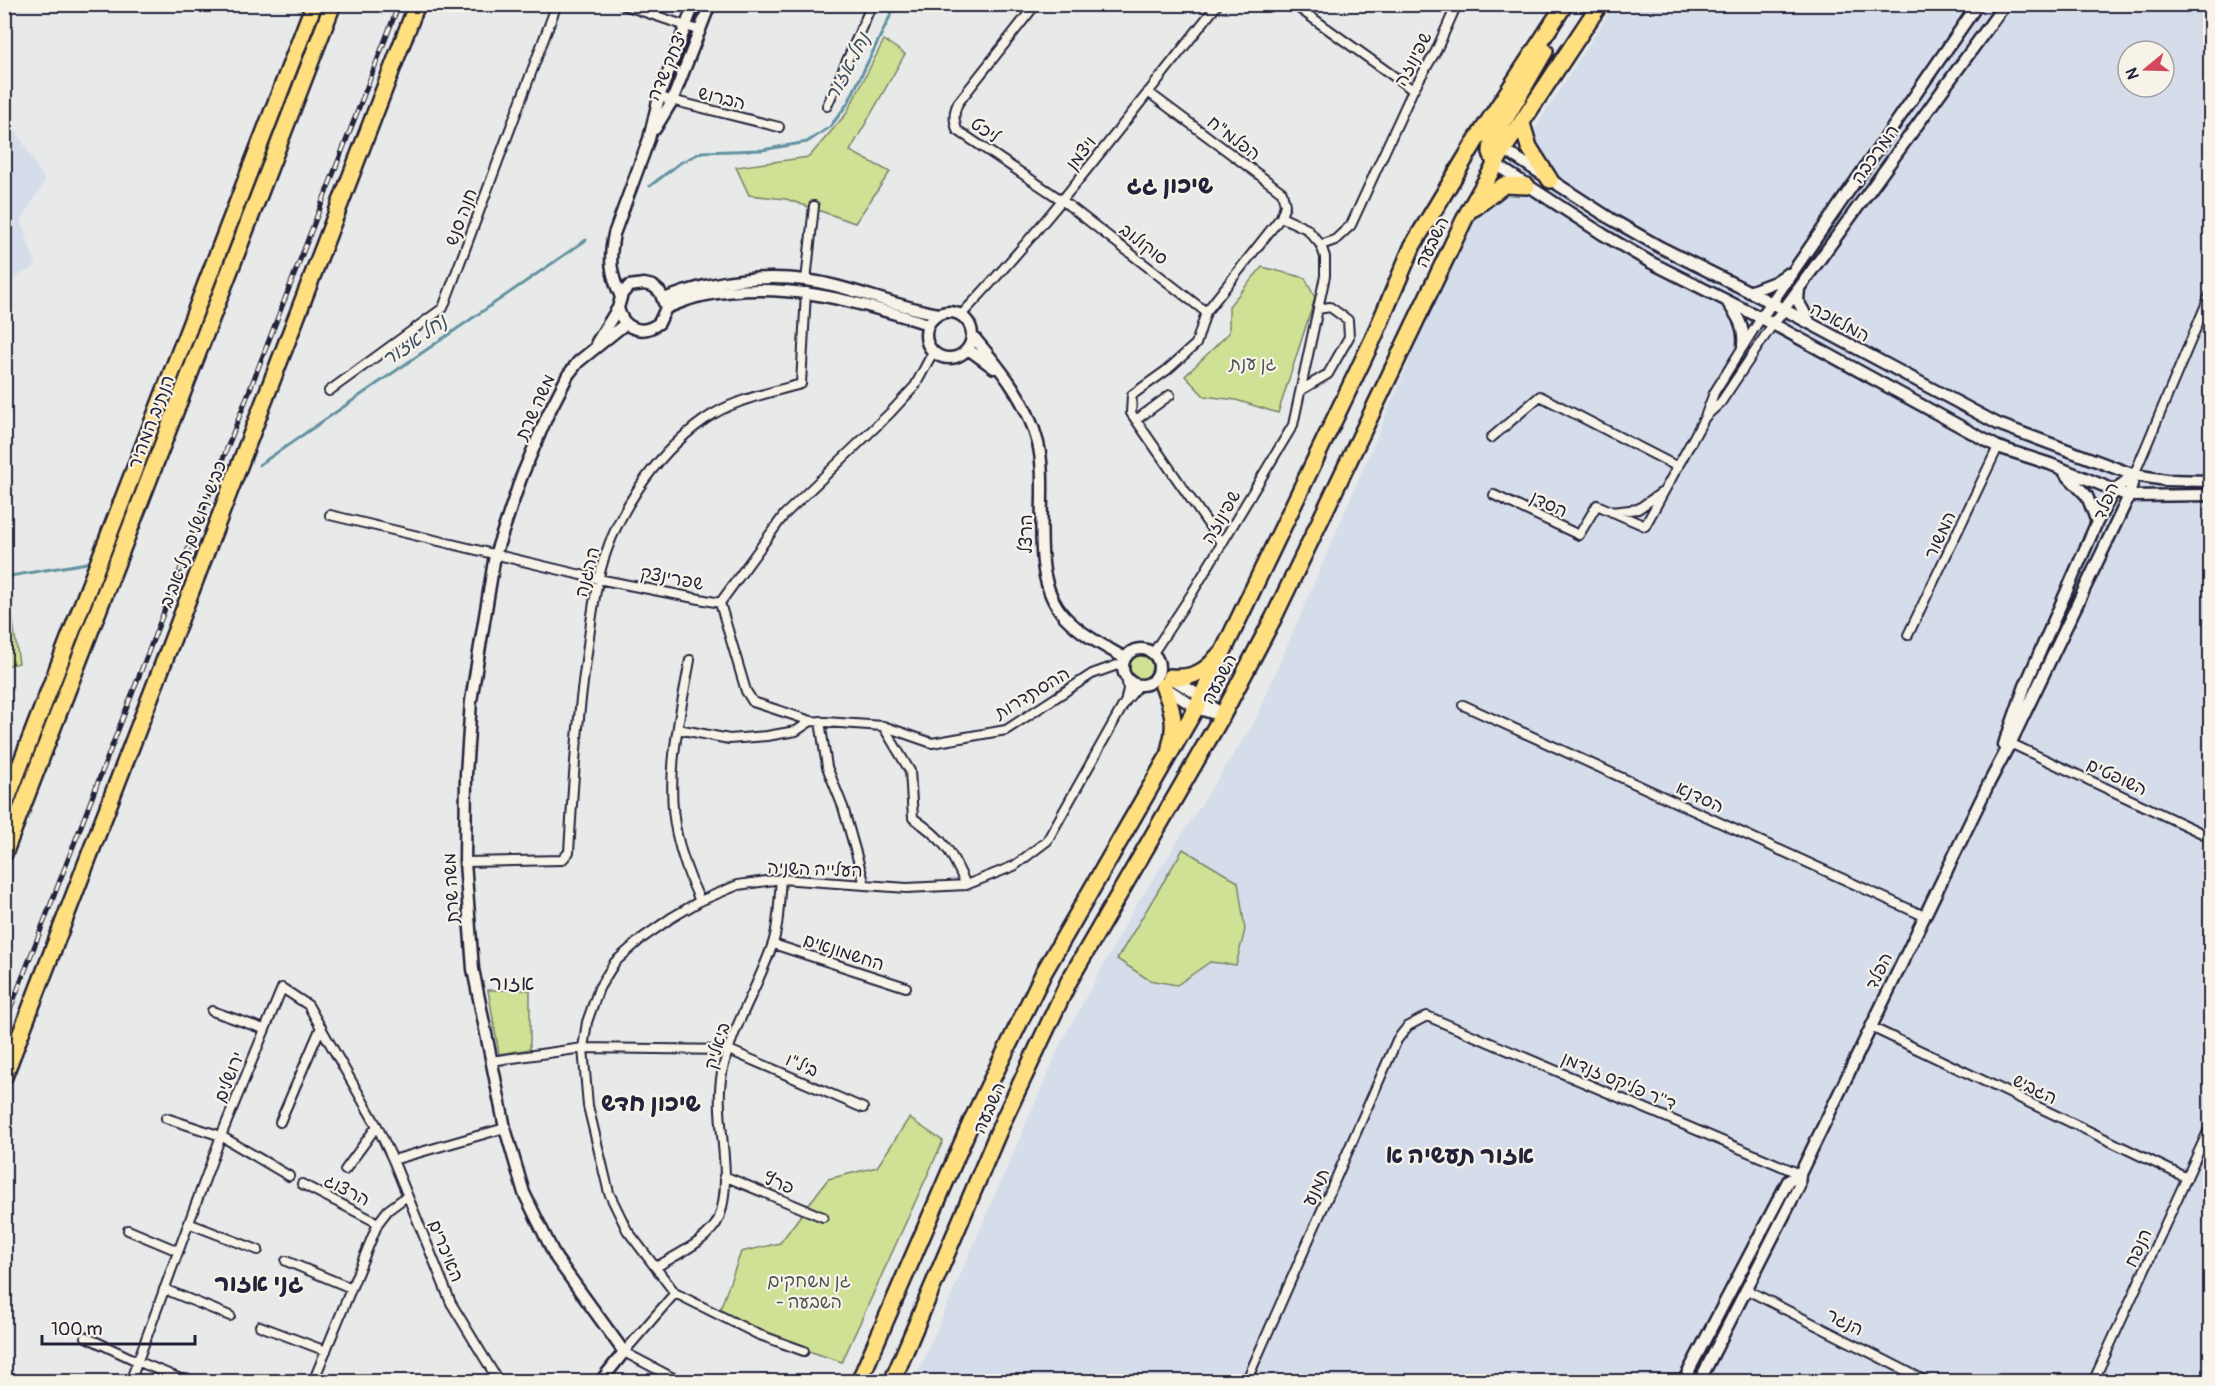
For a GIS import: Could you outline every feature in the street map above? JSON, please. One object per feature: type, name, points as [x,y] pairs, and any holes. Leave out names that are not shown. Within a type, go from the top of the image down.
[{"type":"highway","points":[[4,807],[314,4]]},
{"type":"highway","name":"הנתיב המהיר","points":[[4,854],[333,4]]},
{"type":"highway","name":"כביש ירושלים תל אביב","points":[[4,1077],[417,4]]},
{"type":"highway","points":[[1498,146],[1566,4]]},
{"type":"highway","name":"השבעה","points":[[859,1382],[973,1118],[1044,972],[1199,703],[1373,339],[1413,245],[1475,142],[1566,4]]},
{"type":"highway","name":"השבעה","points":[[892,1382],[1003,1121],[1069,981],[1222,716],[1274,617],[1467,214],[1495,164],[1498,146],[1522,124],[1600,4]]},
{"type":"highway","points":[[1522,124],[1529,147],[1550,180]]},
{"type":"highway","points":[[1467,214],[1504,185],[1527,186]]},
{"type":"highway","points":[[1165,765],[1174,727],[1172,708],[1161,678],[1187,677],[1204,671],[1216,659],[1235,629]]},
{"type":"street","name":"חנה סנש","points":[[329,391],[443,308],[557,4]]},
{"type":"street","points":[[621,4],[701,31]]},
{"type":"street","name":"יצחק שדה","points":[[621,297],[611,276],[614,234],[649,140],[659,97],[694,4]]},
{"type":"street","name":"יצחק שדה","points":[[649,140],[672,101],[710,4]]},
{"type":"street","points":[[827,106],[872,4]]},
{"type":"street","name":"ליכט","points":[[1036,4],[958,103],[954,112],[954,120],[957,130],[1063,201]]},
{"type":"street","name":"ויצמן","points":[[962,314],[1010,264],[1063,201],[1218,4]]},
{"type":"street","points":[[1293,4],[1413,90]]},
{"type":"street","name":"שפינוזה","points":[[1153,653],[1293,425],[1325,276],[1325,257],[1321,246],[1335,240],[1350,225],[1413,90],[1436,51],[1456,4]]},
{"type":"street","name":"המרכבה","points":[[1761,318],[1978,4]]},
{"type":"street","name":"המרכבה","points":[[1773,324],[2005,4]]},
{"type":"street","name":"הפלמ\"ח","points":[[1148,92],[1282,192],[1285,205],[1281,217]]},
{"type":"street","name":"הברוש","points":[[659,97],[779,127]]},
{"type":"street","points":[[1475,142],[1484,140],[1498,146]]},
{"type":"street","name":"המלאכה","points":[[1498,146],[1660,248],[1770,302],[1998,424],[2134,475],[2166,480],[2211,481]]},
{"type":"street","name":"המלאכה","points":[[1495,164],[1613,241],[1773,324],[1998,447],[2050,464],[2129,496],[2211,495]]},
{"type":"street","name":"סוקולוב","points":[[1063,201],[1206,312]]},
{"type":"street","name":"ההגנה","points":[[465,862],[562,860],[569,852],[578,712],[598,579],[612,539],[629,504],[651,472],[679,440],[705,419],[729,407],[759,395],[801,384],[806,286],[814,206]]},
{"type":"street","points":[[1222,544],[1131,413],[1132,395],[1167,370],[1196,344],[1206,312],[1281,217],[1307,229],[1321,246]]},
{"type":"street","points":[[611,266],[629,286]]},
{"type":"street","points":[[1749,292],[1775,282],[1795,269]]},
{"type":"street","points":[[644,284],[660,292],[665,304],[664,316],[653,328],[636,330],[625,324],[618,308],[621,297],[629,286],[644,284]]},
{"type":"street","points":[[665,304],[700,296],[758,288],[834,285],[919,311],[962,314],[971,327],[972,335],[968,349],[962,354],[948,358],[933,352],[926,339],[928,324],[939,314]]},
{"type":"street","points":[[806,286],[928,324]]},
{"type":"street","points":[[1799,286],[1798,301],[1812,326]]},
{"type":"street","points":[[2134,475],[2211,295]]},
{"type":"street","points":[[1726,300],[1742,326],[1743,345]]},
{"type":"street","name":"משה שרת","points":[[592,349],[618,308]]},
{"type":"street","points":[[1301,390],[1328,374],[1349,337],[1348,320],[1330,308],[1318,309]]},
{"type":"street","name":"הסדן","points":[[1494,495],[1579,535],[1597,505],[1645,526],[1705,417],[1714,393],[1761,318]]},
{"type":"street","name":"משה שרת","points":[[625,324],[592,349],[568,375],[548,414],[521,478],[495,555],[471,701],[466,774],[465,862],[473,969],[505,1128],[524,1193],[556,1258],[624,1352],[681,1382]]},
{"type":"street","name":"הסדן","points":[[1705,417],[1721,402],[1773,324]]},
{"type":"street","name":"הרצל","points":[[972,335],[1009,379],[1026,408],[1038,445],[1042,499],[1042,567],[1052,597],[1064,616],[1088,637],[1124,660]]},
{"type":"street","name":"הרצל","points":[[968,349],[1009,379]]},
{"type":"street","name":"שפרינצק","points":[[330,515],[598,579],[720,603],[784,515],[891,413],[915,386],[933,352]]},
{"type":"street","points":[[1136,420],[1170,395]]},
{"type":"street","points":[[1491,438],[1540,396],[1678,467]]},
{"type":"street","name":"המשור","points":[[1908,635],[1998,447]]},
{"type":"street","points":[[2063,471],[2087,496],[2097,522]]},
{"type":"street","name":"הפלד","points":[[2008,743],[2025,686],[2097,522],[2114,491],[2134,475]]},
{"type":"street","name":"הפלד","points":[[1699,1382],[1799,1186],[1800,1174],[2129,496],[2134,475]]},
{"type":"street","name":"הסדן","points":[[1611,512],[1638,510],[1665,491]]},
{"type":"street","name":"ההסתדרות","points":[[720,603],[746,691],[753,702],[816,721],[883,726],[932,743],[1006,730],[1092,674],[1124,660]]},
{"type":"street","points":[[1161,678],[1140,684],[1129,681],[1124,660],[1128,654],[1138,649],[1153,653],[1158,661],[1161,678],[1222,716]]},
{"type":"street","points":[[690,660],[678,729],[672,804],[676,833],[686,869],[700,901]]},
{"type":"street","name":"העלייה השניה","points":[[1125,702],[1128,689],[1126,676]]},
{"type":"street","name":"העלייה השניה","points":[[675,1293],[627,1230],[609,1193],[588,1106],[583,1048],[587,1022],[599,988],[615,962],[671,918],[700,901],[738,885],[781,879],[907,888],[966,885],[1014,866],[1047,841],[1125,702],[1140,684]]},
{"type":"street","name":"הסדנא","points":[[1463,705],[1924,916]]},
{"type":"street","points":[[816,721],[827,767],[843,807],[865,885]]},
{"type":"street","name":"ההסתדרות","points":[[678,729],[729,739],[796,731],[816,721]]},
{"type":"street","points":[[883,726],[910,771],[913,818],[936,834],[950,851],[966,885]]},
{"type":"street","name":"השופטים","points":[[2008,743],[2211,837]]},
{"type":"street","name":"ביאליק","points":[[656,1268],[707,1236],[718,1220],[724,1197],[719,1106],[722,1073],[729,1050],[773,944],[781,879]]},
{"type":"street","name":"החשמונאים","points":[[773,944],[906,987]]},
{"type":"street","name":"האיכרים","points":[[282,988],[308,1005],[377,1126],[451,1303],[499,1382]]},
{"type":"street","name":"ירושלים","points":[[130,1382],[221,1136],[282,988]]},
{"type":"street","points":[[212,1011],[264,1029]]},
{"type":"street","name":"ד''ר פליקס זנדמן","points":[[1427,1016],[1800,1174]]},
{"type":"street","name":"תמנע","points":[[1246,1382],[1397,1040],[1408,1026],[1427,1016]]},
{"type":"street","points":[[280,1122],[321,1027]]},
{"type":"street","name":"הגביש","points":[[1871,1027],[2187,1178]]},
{"type":"street","points":[[491,1061],[583,1048],[729,1050]]},
{"type":"street","name":"ביל\"ו","points":[[729,1050],[863,1108]]},
{"type":"street","points":[[166,1118],[221,1136],[289,1176]]},
{"type":"street","points":[[345,1170],[377,1126]]},
{"type":"street","name":"הנפח","points":[[2093,1382],[2211,1127]]},
{"type":"street","points":[[393,1160],[505,1128]]},
{"type":"street","name":"הפלד","points":[[1683,1382],[1788,1181],[1800,1174]]},
{"type":"street","name":"פרץ","points":[[724,1176],[823,1217]]},
{"type":"street","name":"הרצוג","points":[[302,1184],[378,1223]]},
{"type":"street","name":"הרצוג","points":[[313,1382],[378,1223],[388,1210],[407,1196]]},
{"type":"street","points":[[188,1223],[258,1250]]},
{"type":"street","points":[[128,1230],[178,1251]]},
{"type":"street","points":[[285,1261],[351,1288]]},
{"type":"street","points":[[164,1289],[230,1316]]},
{"type":"street","name":"הנגר","points":[[1747,1290],[1928,1382]]},
{"type":"street","points":[[600,1382],[675,1293],[757,1334],[804,1351]]},
{"type":"street","points":[[260,1326],[326,1351]]},
{"type":"street","points":[[86,1337],[188,1382]]},
{"type":"shaded area","points":[[1614,5],[2210,5],[2210,1381],[914,1382],[1061,1043],[1134,909],[1255,721],[1458,247]]},
{"type":"shaded area","points":[[4,110],[45,181],[21,221],[36,266],[5,283]]},
{"type":"green space","points":[[884,40],[905,54],[850,151],[890,172],[855,223],[786,199],[749,195],[736,167],[809,157],[846,114]]},
{"type":"green space","name":"גן ענת","points":[[1262,267],[1305,278],[1315,298],[1278,413],[1236,400],[1204,396],[1185,376],[1229,333],[1229,306]]},
{"type":"green space","points":[[4,562],[19,663],[5,666],[4,666]]},
{"type":"green space","points":[[1140,655],[1145,656],[1151,662],[1151,672],[1145,678],[1140,679],[1135,678],[1129,672],[1128,667],[1129,662],[1135,656]]},
{"type":"green space","points":[[1183,849],[1238,882],[1245,930],[1236,965],[1210,962],[1177,985],[1149,980],[1117,959]]},
{"type":"green space","points":[[488,990],[530,990],[530,1049],[499,1054]]},
{"type":"green space","name":"גן משחקים - השבעה","points":[[909,1118],[943,1141],[842,1362],[757,1334],[718,1315],[741,1252],[780,1243],[828,1179],[877,1167]]},
{"type":"waterway","name":"נחל אזור","points":[[650,186],[680,163],[702,152],[762,150],[807,142],[830,127],[848,103],[896,4]]},
{"type":"waterway","name":"נחל אזור","points":[[259,465],[586,240]]},
{"type":"waterway","name":"נחל אזור","points":[[4,577],[93,562]]},
{"type":"railway","points":[[4,1025],[399,4]]},
{"type":"district","name":"שיכון גג","points":[[1170,185]]},
{"type":"district","name":"אזור","points":[[512,983]]},
{"type":"district","name":"שיכון חדש","points":[[651,1103]]},
{"type":"district","name":"אזור תעשיה א","points":[[1460,1155]]},
{"type":"district","name":"גני אזור","points":[[259,1283]]}]
